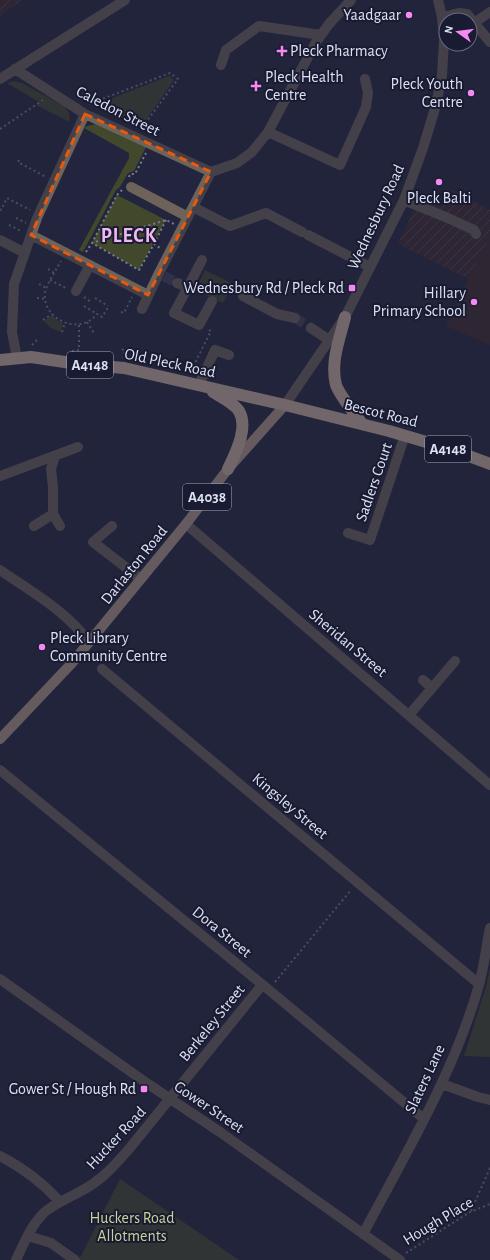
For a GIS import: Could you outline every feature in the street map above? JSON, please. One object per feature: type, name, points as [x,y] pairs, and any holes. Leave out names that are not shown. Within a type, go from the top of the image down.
[{"type":"highway","points":[[345,317],[334,360],[336,385],[347,404],[362,424]]},
{"type":"highway","name":"Old Pleck Road","points":[[0,360],[37,358],[78,364],[117,367],[285,405]]},
{"type":"highway","points":[[203,386],[235,407],[241,418],[241,435],[236,452],[228,469]]},
{"type":"highway","name":"Bescot Road","points":[[285,405],[406,435],[490,464]]},
{"type":"main road","name":"Darlaston Road","points":[[0,739],[90,642],[186,524],[228,469],[285,405]]},
{"type":"street","points":[[0,79],[125,0]]},
{"type":"street","points":[[142,309],[148,295],[161,275],[169,253],[212,172],[237,163],[252,152],[268,132],[316,42],[329,24],[351,0]]},
{"type":"street","name":"Wednesbury Road","points":[[438,0],[441,12]]},
{"type":"street","points":[[478,20],[490,12]]},
{"type":"street","points":[[221,65],[226,50],[259,26],[321,35]]},
{"type":"street","points":[[478,28],[490,42]]},
{"type":"street","name":"Wednesbury Road","points":[[285,405],[345,317],[404,200],[423,148],[436,105],[442,75],[443,52]]},
{"type":"street","name":"Caledon Street","points":[[15,69],[81,112],[150,145],[212,172]]},
{"type":"street","points":[[268,132],[340,165],[366,107],[368,93],[365,79]]},
{"type":"street","points":[[17,358],[12,332],[14,284],[38,215],[54,181],[81,112]]},
{"type":"street","points":[[127,184],[188,217]]},
{"type":"street","points":[[404,200],[474,230],[476,234]]},
{"type":"street","points":[[193,207],[230,226],[266,213],[370,267]]},
{"type":"street","points":[[31,236],[148,295]]},
{"type":"street","points":[[0,240],[24,254]]},
{"type":"street","points":[[202,260],[174,313],[199,325],[212,301]]},
{"type":"street","points":[[76,292],[86,263]]},
{"type":"street","points":[[177,282],[188,287]]},
{"type":"street","points":[[243,296],[278,314],[295,318]]},
{"type":"street","points":[[311,328],[329,340]]},
{"type":"street","points":[[203,386],[214,350],[229,355]]},
{"type":"street","name":"Sadlers Court","points":[[348,533],[370,540],[406,435]]},
{"type":"street","points":[[0,476],[78,447]]},
{"type":"street","points":[[55,456],[51,469],[53,514],[60,526]]},
{"type":"street","points":[[34,526],[53,514]]},
{"type":"street","name":"Sheridan Street","points":[[186,524],[490,784]]},
{"type":"street","points":[[112,526],[93,542],[141,579]]},
{"type":"street","points":[[0,570],[65,615],[80,629],[90,642]]},
{"type":"street","points":[[409,715],[455,661]]},
{"type":"street","name":"Kingsley Street","points":[[102,669],[480,984]]},
{"type":"street","points":[[423,680],[432,688]]},
{"type":"street","name":"Dora Street","points":[[0,770],[266,987],[424,1119]]},
{"type":"street","name":"Slaters Lane","points":[[363,1234],[442,1084],[480,984],[490,928]]},
{"type":"street","name":"Gower Street","points":[[0,979],[398,1259]]},
{"type":"street","name":"Berkeley Street","points":[[171,1099],[266,987]]},
{"type":"street","points":[[442,1084],[478,1098],[490,1100]]},
{"type":"street","name":"Hucker Road","points":[[16,1260],[36,1221],[59,1201],[82,1191],[108,1173],[171,1099]]},
{"type":"street","points":[[0,1156],[46,1186],[59,1201]]},
{"type":"street","points":[[28,1236],[51,1243],[75,1260]]},
{"type":"path","points":[[81,112],[170,73],[178,80],[135,137]]},
{"type":"path","points":[[0,129],[52,93]]},
{"type":"path","points":[[86,263],[92,243],[117,195],[127,184],[130,174],[135,174],[150,145]]},
{"type":"path","points":[[19,160],[18,162],[54,181]]},
{"type":"path","points":[[0,209],[1,210],[8,198],[38,215]]},
{"type":"path","points":[[92,243],[166,220],[182,228]]},
{"type":"path","points":[[92,243],[140,270],[166,220]]},
{"type":"path","points":[[9,225],[31,236]]},
{"type":"path","points":[[154,244],[169,253]]},
{"type":"path","points":[[65,253],[46,288],[45,299],[47,307],[52,314],[65,323],[79,324],[87,322],[97,314]]},
{"type":"path","points":[[48,269],[54,273]]},
{"type":"path","points":[[50,280],[76,292],[91,302]]},
{"type":"path","points":[[39,284],[46,288]]},
{"type":"path","points":[[121,312],[124,313],[137,289]]},
{"type":"path","points":[[37,298],[45,299]]},
{"type":"path","points":[[84,306],[102,317],[109,306],[95,298]]},
{"type":"path","points":[[43,320],[52,314]]},
{"type":"path","points":[[87,322],[94,332]]},
{"type":"path","points":[[62,332],[65,323]]},
{"type":"path","points":[[66,351],[79,350],[79,324]]},
{"type":"path","points":[[194,366],[211,331],[199,325]]},
{"type":"path","points":[[32,346],[38,339]]},
{"type":"path","points":[[266,987],[357,882]]},
{"type":"path","points":[[470,1212],[490,1168]]},
{"type":"path","name":"Hough Place","points":[[398,1259],[470,1212],[490,1204]]},
{"type":"highlighted area","points":[[85,114],[211,172],[148,295],[31,235]]},
{"type":"shaded area","points":[[0,0],[22,0],[0,16]]},
{"type":"shaded area","points":[[451,189],[490,210],[490,236],[469,279],[398,244],[421,194],[446,203]]},
{"type":"shaded area","name":"Hillary Primary School","points":[[490,236],[490,345],[446,326]]},
{"type":"green space","points":[[169,76],[174,80],[141,127],[95,105]]},
{"type":"green space","points":[[14,81],[22,83],[65,107],[69,113],[70,122],[36,105],[39,102],[7,83]]},
{"type":"green space","points":[[96,124],[146,147],[134,171],[128,173],[120,187],[116,190],[83,252],[79,250],[129,158],[129,153],[84,128]]},
{"type":"green space","points":[[117,195],[166,220],[139,270],[92,243]]},
{"type":"green space","points":[[205,270],[233,284],[223,303],[195,290]]},
{"type":"green space","points":[[52,315],[63,323],[61,332],[51,328],[44,321]]},
{"type":"green space","points":[[490,969],[490,1057],[464,1056],[486,987]]},
{"type":"green space","name":"Huckers Road Allotments","points":[[120,1179],[239,1260],[79,1260]]},
{"type":"tunnel","points":[[164,276],[177,283]]},
{"type":"tunnel","points":[[295,318],[311,328]]},
{"type":"place","name":"Yaadgaar","points":[[409,15]]},
{"type":"place","name":"Pleck Pharmacy","points":[[282,51]]},
{"type":"place","name":"Pleck Health Centre","points":[[256,86]]},
{"type":"place","name":"Pleck Youth Centre","points":[[471,93]]},
{"type":"place","name":"Pleck Balti","points":[[439,182]]},
{"type":"place","name":"Wednesbury Rd / Pleck Rd","points":[[352,288]]},
{"type":"place","name":"Hillary Primary School","points":[[474,302]]},
{"type":"place","name":"Pleck Library Community Centre","points":[[42,647]]},
{"type":"place","name":"Gower St / Hough Rd","points":[[144,1089]]},
{"type":"district","name":"PLECK","points":[[129,236]]}]
